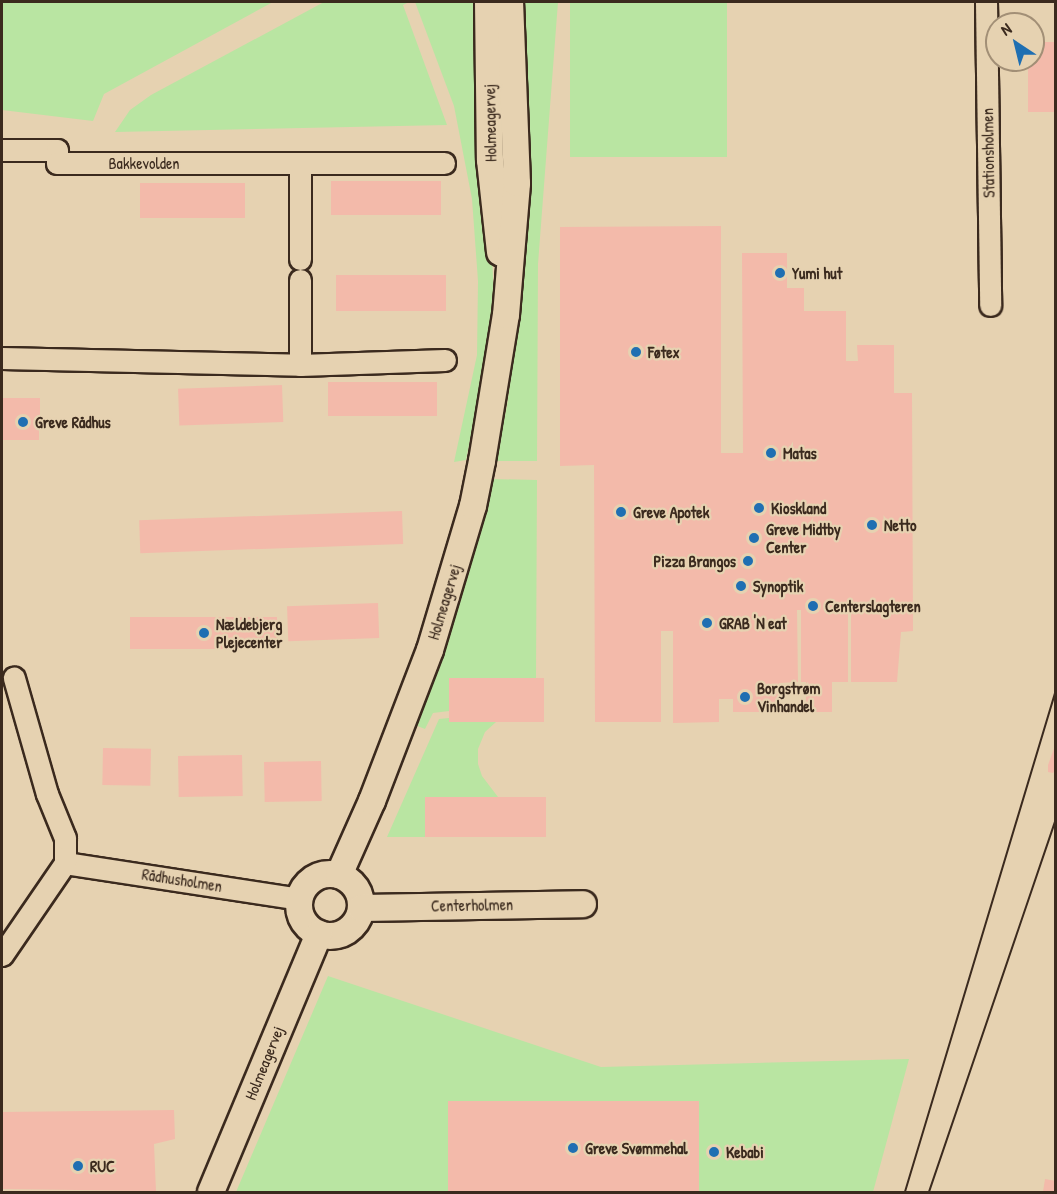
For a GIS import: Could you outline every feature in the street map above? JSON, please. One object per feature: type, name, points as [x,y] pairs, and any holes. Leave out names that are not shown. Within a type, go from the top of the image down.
[{"type":"street","name":"Holmeagervej","points":[[488,2],[490,160],[506,315]]},
{"type":"street","name":"Holmeagervej","points":[[339,875],[372,801],[430,650],[473,506],[506,315],[517,183],[510,2]]},
{"type":"street","name":"Stationsholmen","points":[[986,2],[990,305]]},
{"type":"street","name":"Bakkevolden","points":[[2,150],[57,150],[57,163],[444,163]]},
{"type":"street","points":[[300,163],[300,365]]},
{"type":"street","points":[[2,358],[300,365],[445,360]]},
{"type":"street","points":[[2,955],[65,863],[65,838],[47,794],[14,678]]},
{"type":"street","name":"Rådhusholmen","points":[[65,863],[299,899]]},
{"type":"street","points":[[339,875],[356,888],[361,908],[358,919],[351,929],[341,935],[319,934],[302,921],[299,899],[303,890],[318,876],[339,875]]},
{"type":"street","name":"Centerholmen","points":[[361,908],[583,904]]},
{"type":"street","name":"Holmeagervej","points":[[211,1192],[319,934]]},
{"type":"green space","points":[[2,2],[273,2],[104,94],[93,121],[2,110]]},
{"type":"green space","points":[[324,2],[409,2],[403,5],[447,125],[115,132],[130,110],[151,95]]},
{"type":"green space","points":[[415,2],[479,2],[494,296],[482,381],[466,460],[454,462],[477,355],[478,281],[472,199],[454,106]]},
{"type":"green space","points":[[558,2],[538,264],[537,461],[495,461],[507,406],[525,261],[528,152],[519,3]]},
{"type":"green space","points":[[570,2],[727,2],[727,157],[570,157]]},
{"type":"green space","points":[[492,479],[537,480],[536,678],[450,678],[449,711],[433,713],[425,729],[415,725],[455,613]]},
{"type":"green space","points":[[449,718],[450,722],[496,722],[485,732],[478,749],[478,764],[482,776],[498,797],[425,797],[425,837],[387,837],[439,719]]},
{"type":"green space","points":[[328,976],[601,1067],[909,1059],[873,1192],[236,1192]]},
{"type":"building","points":[[1045,42],[1056,42],[1056,112],[1028,112],[1028,72],[1045,72]]},
{"type":"building","points":[[331,181],[441,181],[441,215],[331,215]]},
{"type":"building","points":[[140,183],[245,183],[245,218],[140,218]]},
{"type":"building","name":"Greve Midtby Center","points":[[721,226],[721,453],[743,453],[742,253],[787,253],[787,288],[804,288],[804,311],[846,311],[846,361],[858,361],[857,345],[894,345],[894,393],[912,393],[913,631],[901,632],[897,682],[851,682],[851,610],[848,610],[848,682],[832,682],[832,712],[806,712],[806,682],[801,682],[801,610],[797,610],[798,682],[779,683],[779,712],[733,712],[733,699],[719,699],[719,722],[673,723],[673,631],[661,631],[661,722],[595,722],[594,465],[560,466],[560,227]]},
{"type":"building","points":[[336,275],[446,275],[446,311],[336,311]]},
{"type":"building","points":[[328,382],[437,382],[437,416],[328,416]]},
{"type":"building","points":[[282,385],[283,422],[179,426],[178,389]]},
{"type":"building","name":"Greve Rådhus","points":[[2,398],[40,398],[40,417],[45,417],[45,427],[39,427],[39,440],[2,440]]},
{"type":"building","points":[[402,511],[403,544],[140,553],[139,520]]},
{"type":"building","points":[[378,603],[379,638],[288,641],[287,606]]},
{"type":"building","name":"Nældebjerg Plejecenter","points":[[130,617],[277,617],[277,649],[130,649]]},
{"type":"building","points":[[449,678],[544,678],[544,722],[449,722]]},
{"type":"building","points":[[1056,743],[1056,768],[1053,773],[1048,772],[1048,765]]},
{"type":"building","points":[[103,748],[151,749],[150,786],[102,785]]},
{"type":"building","points":[[242,755],[243,796],[179,797],[178,756]]},
{"type":"building","points":[[321,761],[322,801],[265,802],[264,762]]},
{"type":"building","points":[[425,797],[546,797],[546,837],[425,837]]},
{"type":"building","name":"Greve Svømmehal","points":[[448,1101],[699,1101],[699,1192],[448,1192]]},
{"type":"building","name":"RUC","points":[[174,1110],[175,1139],[154,1144],[156,1191],[2,1189],[2,1112]]},
{"type":"building","points":[[1045,1179],[1056,1181],[1056,1192],[1043,1192]]},
{"type":"tram line","points":[[905,1192],[1056,690]]},
{"type":"tram line","points":[[929,1192],[1056,818]]},
{"type":"place","name":"Yumi hut","points":[[780,273]]},
{"type":"place","name":"Føtex","points":[[636,352]]},
{"type":"place","name":"Greve Rådhus","points":[[23,422]]},
{"type":"place","name":"Matas","points":[[771,453]]},
{"type":"place","name":"Kioskland","points":[[759,508]]},
{"type":"place","name":"Greve Apotek","points":[[621,512]]},
{"type":"place","name":"Netto","points":[[872,525]]},
{"type":"place","name":"Greve Midtby Center","points":[[754,538]]},
{"type":"place","name":"Pizza Brangos","points":[[748,561]]},
{"type":"place","name":"Synoptik","points":[[741,586]]},
{"type":"place","name":"Centerslagteren","points":[[813,606]]},
{"type":"place","name":"GRAB 'N eat","points":[[707,623]]},
{"type":"place","name":"Nældebjerg Plejecenter","points":[[204,633]]},
{"type":"place","name":"Borgstrøm Vinhandel","points":[[745,697]]},
{"type":"place","name":"Greve Svømmehal","points":[[573,1148]]},
{"type":"place","name":"Kebabi","points":[[714,1152]]},
{"type":"place","name":"RUC","points":[[78,1166]]}]
